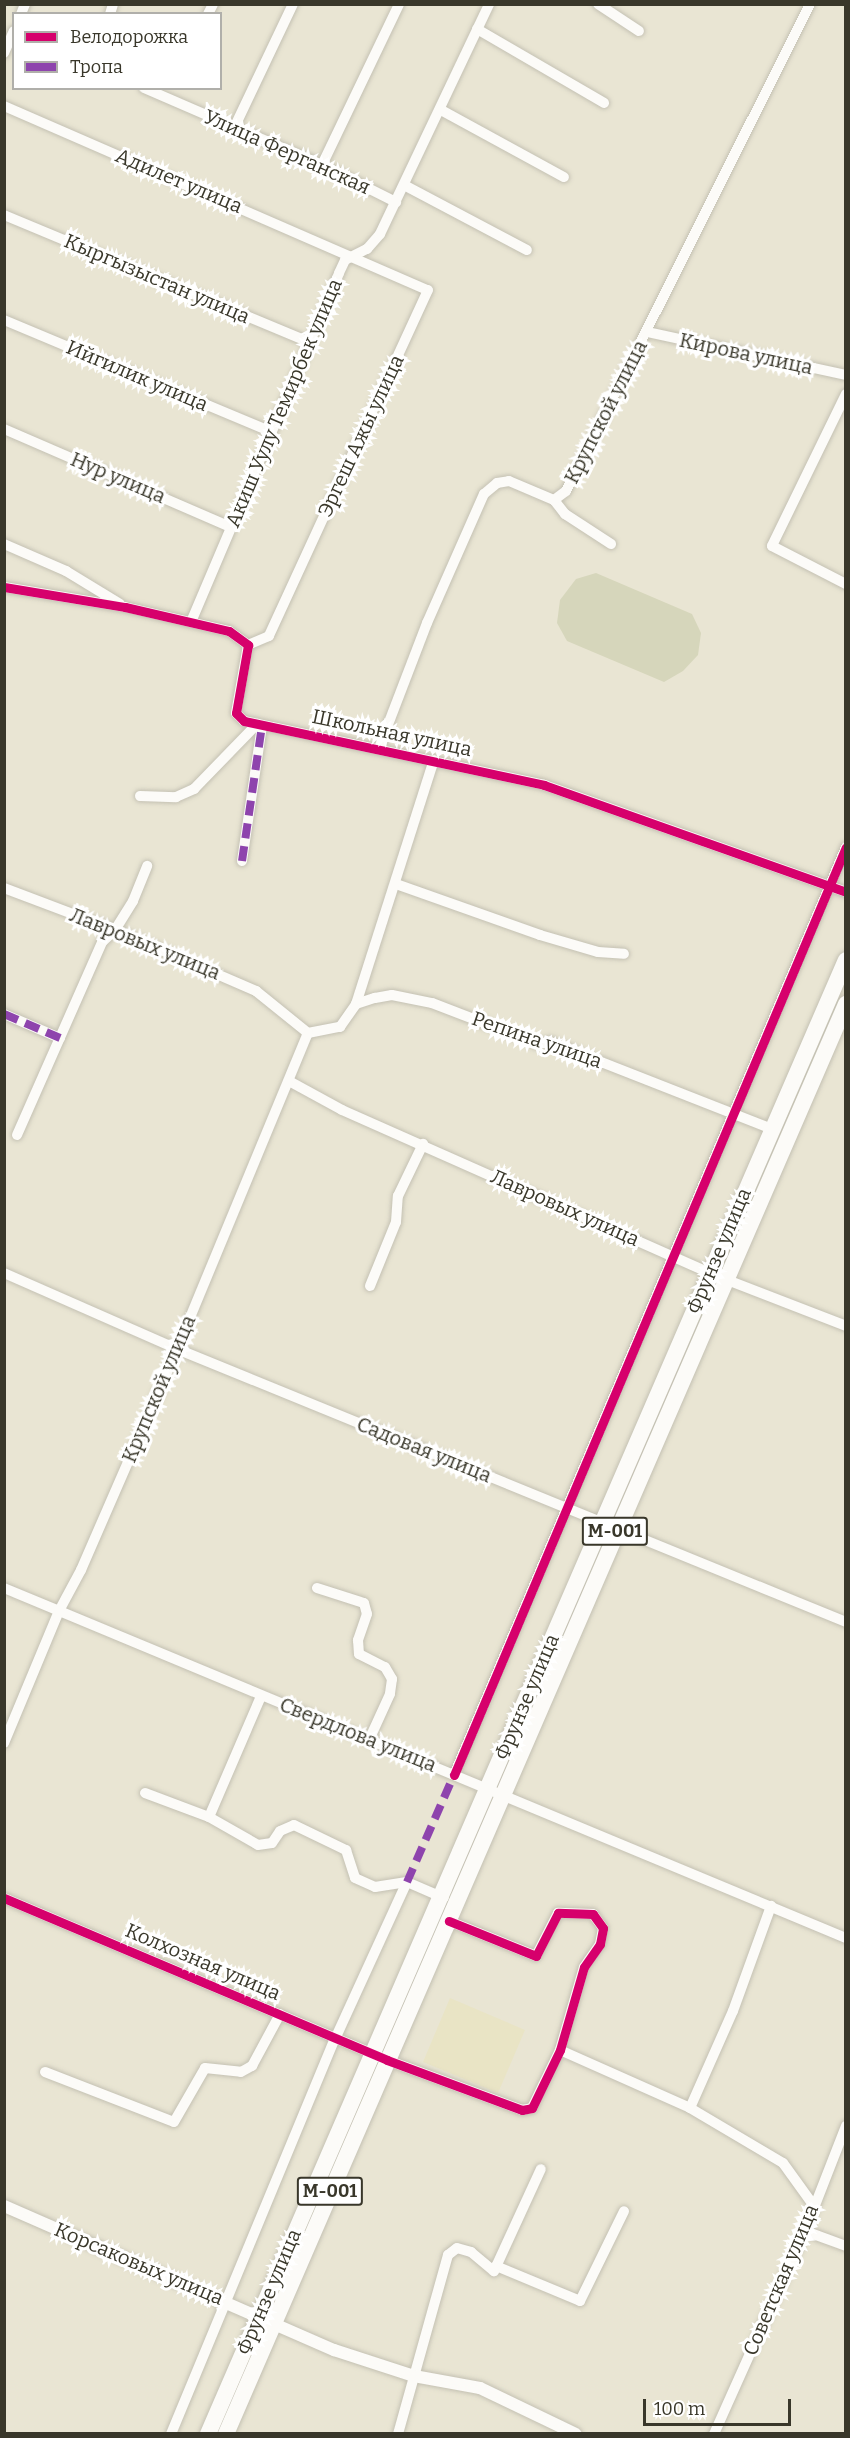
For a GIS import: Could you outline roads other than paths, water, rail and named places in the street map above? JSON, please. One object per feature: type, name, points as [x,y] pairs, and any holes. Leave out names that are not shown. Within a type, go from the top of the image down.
[{"type":"main road","name":"Фрунзе улица","points":[[717,1276],[772,1129],[846,960]]},
{"type":"main road","name":"Фрунзе улица","points":[[208,2433],[266,2319],[717,1276],[846,1004]]},
{"type":"main road","name":"Фрунзе улица","points":[[379,2057],[449,1921],[449,1900]]},
{"type":"main road","name":"Фрунзе улица","points":[[226,2433],[266,2319]]},
{"type":"street","points":[[235,126],[292,4]]},
{"type":"street","points":[[322,165],[399,4]]},
{"type":"street","name":"Акиш Уулу Темирбек улица","points":[[191,622],[270,431],[342,266],[353,256],[367,249],[381,234],[489,4]]},
{"type":"street","points":[[598,4],[639,31]]},
{"type":"street","name":"Крупской улица","points":[[379,748],[428,623],[484,494],[497,483],[509,481],[554,500],[566,491],[810,4]]},
{"type":"street","points":[[477,29],[604,103]]},
{"type":"street","points":[[4,54],[12,34]]},
{"type":"street","name":"Улица Ферганская","points":[[153,90],[170,94],[396,202]]},
{"type":"street","name":"Адилет улица","points":[[4,106],[353,256]]},
{"type":"street","points":[[441,110],[564,177]]},
{"type":"street","points":[[404,185],[527,250]]},
{"type":"street","name":"Кыргызыстан улица","points":[[4,216],[309,342]]},
{"type":"street","name":"Эргеш Ажы улица","points":[[248,645],[269,636],[428,290],[353,256]]},
{"type":"street","name":"Ийгилик улица","points":[[4,320],[270,431]]},
{"type":"street","name":"Кирова улица","points":[[647,332],[846,375]]},
{"type":"street","points":[[846,394],[772,546],[777,551],[846,584]]},
{"type":"street","name":"Нур улица","points":[[4,429],[231,527]]},
{"type":"street","points":[[554,500],[565,514],[611,544]]},
{"type":"street","points":[[4,544],[66,571],[125,607]]},
{"type":"street","points":[[4,587],[125,607],[229,631],[248,645]]},
{"type":"street","name":"Школьная улица","points":[[248,645],[236,712],[244,721],[544,785],[846,892]]},
{"type":"street","points":[[140,796],[176,797],[194,789],[260,724]]},
{"type":"street","points":[[242,861],[260,724]]},
{"type":"street","points":[[308,1033],[340,1027],[356,1004],[434,760]]},
{"type":"street","points":[[454,1774],[731,1113],[846,847]]},
{"type":"street","points":[[17,1135],[102,942],[115,930],[147,866]]},
{"type":"street","points":[[396,884],[540,935],[598,952],[624,954]]},
{"type":"street","name":"Лавровых улица","points":[[4,888],[115,930],[256,991],[308,1033]]},
{"type":"street","name":"Репина улица","points":[[356,1004],[392,994],[432,1003],[538,1044],[550,1042],[772,1129]]},
{"type":"street","points":[[4,1014],[60,1038]]},
{"type":"street","name":"Крупской улица","points":[[4,1743],[59,1611],[81,1570],[177,1349],[308,1033]]},
{"type":"street","name":"Лавровых улица","points":[[289,1081],[342,1110],[717,1276],[846,1326]]},
{"type":"street","points":[[370,1286],[396,1222],[398,1196],[423,1144]]},
{"type":"street","name":"Садовая улица","points":[[4,1273],[177,1349],[846,1622]]},
{"type":"street","name":"Свердлова улица","points":[[4,1588],[846,1938]]},
{"type":"street","points":[[317,1588],[364,1604],[367,1614],[358,1640],[359,1654],[384,1667],[392,1679],[390,1694],[369,1740]]},
{"type":"street","points":[[209,1817],[261,1696]]},
{"type":"street","points":[[146,1793],[209,1817],[258,1845],[272,1843],[280,1831],[294,1825],[346,1850],[355,1878],[375,1887],[407,1882],[449,1900]]},
{"type":"street","points":[[171,2433],[335,2039],[407,1882]]},
{"type":"street","name":"Колхозная улица","points":[[4,1898],[335,2039],[522,2110],[532,2108],[560,2050]]},
{"type":"street","points":[[690,2108],[733,2011],[771,1906]]},
{"type":"street","points":[[449,1921],[536,1956],[558,1913],[593,1914],[603,1928],[600,1944],[584,1967],[560,2050],[690,2108],[783,2163],[814,2206]]},
{"type":"street","points":[[45,2072],[174,2122],[205,2068],[241,2072],[252,2066],[280,2014]]},
{"type":"street","name":"Советская улица","points":[[714,2433],[805,2231],[846,2126]]},
{"type":"street","points":[[398,2433],[448,2255],[457,2248],[471,2252],[494,2271],[541,2169]]},
{"type":"street","name":"Корсаковых улица","points":[[4,2206],[334,2350],[414,2376],[480,2388],[576,2433]]},
{"type":"street","points":[[496,2266],[580,2301],[624,2211]]},
{"type":"street","points":[[805,2231],[846,2246]]}]
